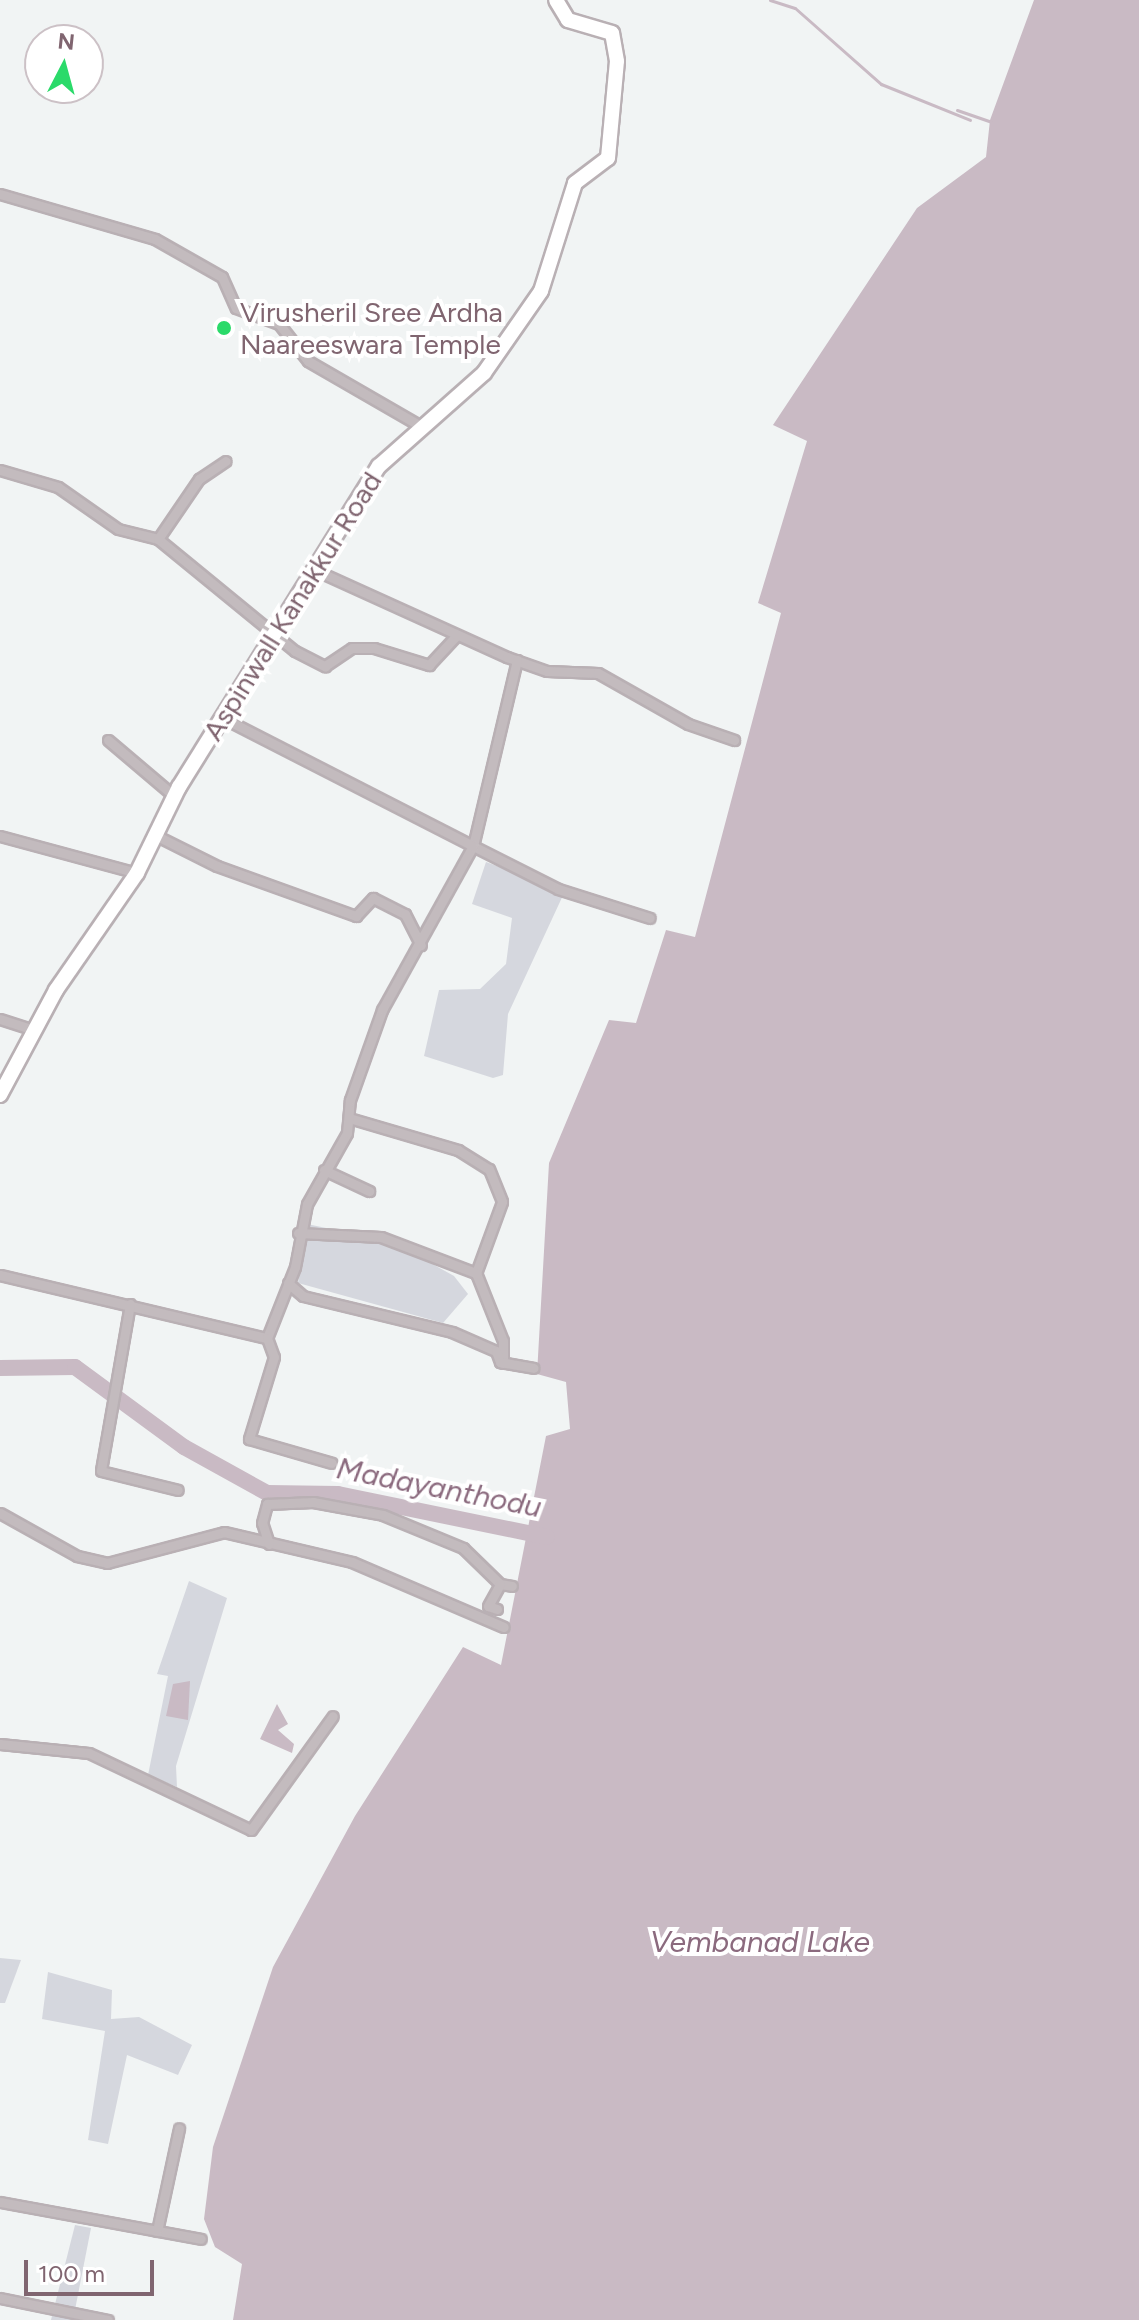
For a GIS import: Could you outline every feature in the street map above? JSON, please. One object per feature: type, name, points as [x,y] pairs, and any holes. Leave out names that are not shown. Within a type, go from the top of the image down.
[{"type":"main road","name":"Aspinwall Kanakkur Road","points":[[0,1095],[33,1030],[137,873],[174,796],[221,717],[379,466],[484,373],[534,303],[575,183],[608,158],[617,40],[568,20],[556,0]]},
{"type":"street","points":[[0,194],[166,245],[222,277],[236,308],[279,324],[308,361],[424,428]]},
{"type":"street","points":[[158,539],[199,479],[226,461]]},
{"type":"street","points":[[0,470],[58,487],[118,529],[158,539],[272,634],[325,666],[352,648],[429,665],[457,635]]},
{"type":"street","points":[[315,570],[457,635],[547,671],[598,673],[688,724],[734,740]]},
{"type":"street","points":[[332,1463],[249,1439],[274,1357],[267,1338],[288,1283],[298,1233],[349,1118],[382,1010],[421,945],[473,846],[517,660]]},
{"type":"street","points":[[221,717],[558,889],[650,918]]},
{"type":"street","points":[[108,740],[174,796]]},
{"type":"street","points":[[155,835],[217,866],[356,916],[373,898],[405,914],[421,945]]},
{"type":"street","points":[[0,836],[137,873]]},
{"type":"street","points":[[0,1019],[33,1030]]},
{"type":"street","points":[[349,1118],[458,1150],[489,1169],[502,1202],[476,1273],[503,1341],[503,1363]]},
{"type":"street","points":[[324,1170],[369,1191]]},
{"type":"street","points":[[298,1233],[381,1237],[476,1273]]},
{"type":"street","points":[[0,1275],[267,1338]]},
{"type":"street","points":[[288,1283],[303,1296],[452,1332],[496,1351],[503,1363]]},
{"type":"street","points":[[130,1304],[101,1471],[178,1490]]},
{"type":"street","points":[[503,1363],[533,1368]]},
{"type":"street","points":[[269,1544],[262,1523],[267,1504],[313,1502],[383,1515],[463,1548],[500,1584],[512,1586]]},
{"type":"street","points":[[0,1513],[94,1562],[147,1554],[212,1531],[352,1562],[504,1627]]},
{"type":"street","points":[[497,1609],[488,1606],[500,1584]]},
{"type":"street","points":[[0,1744],[89,1753],[251,1830],[333,1716]]},
{"type":"street","points":[[157,2231],[179,2128]]},
{"type":"street","points":[[0,2202],[201,2239]]},
{"type":"street","points":[[0,2298],[108,2320]]},
{"type":"shaded area","points":[[486,862],[565,891],[508,1014],[503,1075],[493,1078],[424,1056],[439,990],[480,989],[506,964],[512,918],[472,904]]},
{"type":"shaded area","points":[[307,1224],[393,1242],[454,1276],[468,1294],[443,1323],[298,1283]]},
{"type":"shaded area","points":[[189,1581],[227,1598],[176,1766],[177,1787],[148,1775],[168,1676],[157,1674]]},
{"type":"shaded area","points":[[0,1958],[21,1960],[5,2003],[0,2003]]},
{"type":"shaded area","points":[[48,1972],[112,1990],[111,2019],[139,2017],[192,2045],[178,2075],[127,2055],[108,2144],[88,2140],[105,2031],[42,2019]]},
{"type":"shaded area","points":[[75,2225],[91,2228],[73,2320],[51,2320]]},
{"type":"water","name":"Vembanad Lake","points":[[1034,0],[1139,0],[1139,2320],[233,2320],[242,2264],[215,2247],[204,2219],[213,2147],[273,1967],[355,1816],[463,1647],[501,1665],[546,1436],[570,1429],[566,1382],[537,1374],[549,1163],[609,1020],[636,1023],[666,930],[695,937],[781,613],[758,603],[807,441],[773,425],[917,208],[986,157],[990,120]]},
{"type":"water","points":[[190,1681],[188,1720],[166,1716],[173,1684]]},
{"type":"water","points":[[277,1704],[288,1724],[278,1730],[294,1744],[292,1753],[260,1739]]},
{"type":"waterway","points":[[770,0],[795,8],[881,84],[970,120]]},
{"type":"waterway","points":[[957,110],[991,122]]},
{"type":"waterway","name":"Madayanthodu","points":[[0,1368],[75,1367],[184,1447],[267,1493],[338,1494],[547,1537]]},
{"type":"place","name":"Virusheril Sree Ardha Naareeswara Temple","points":[[224,328]]}]
